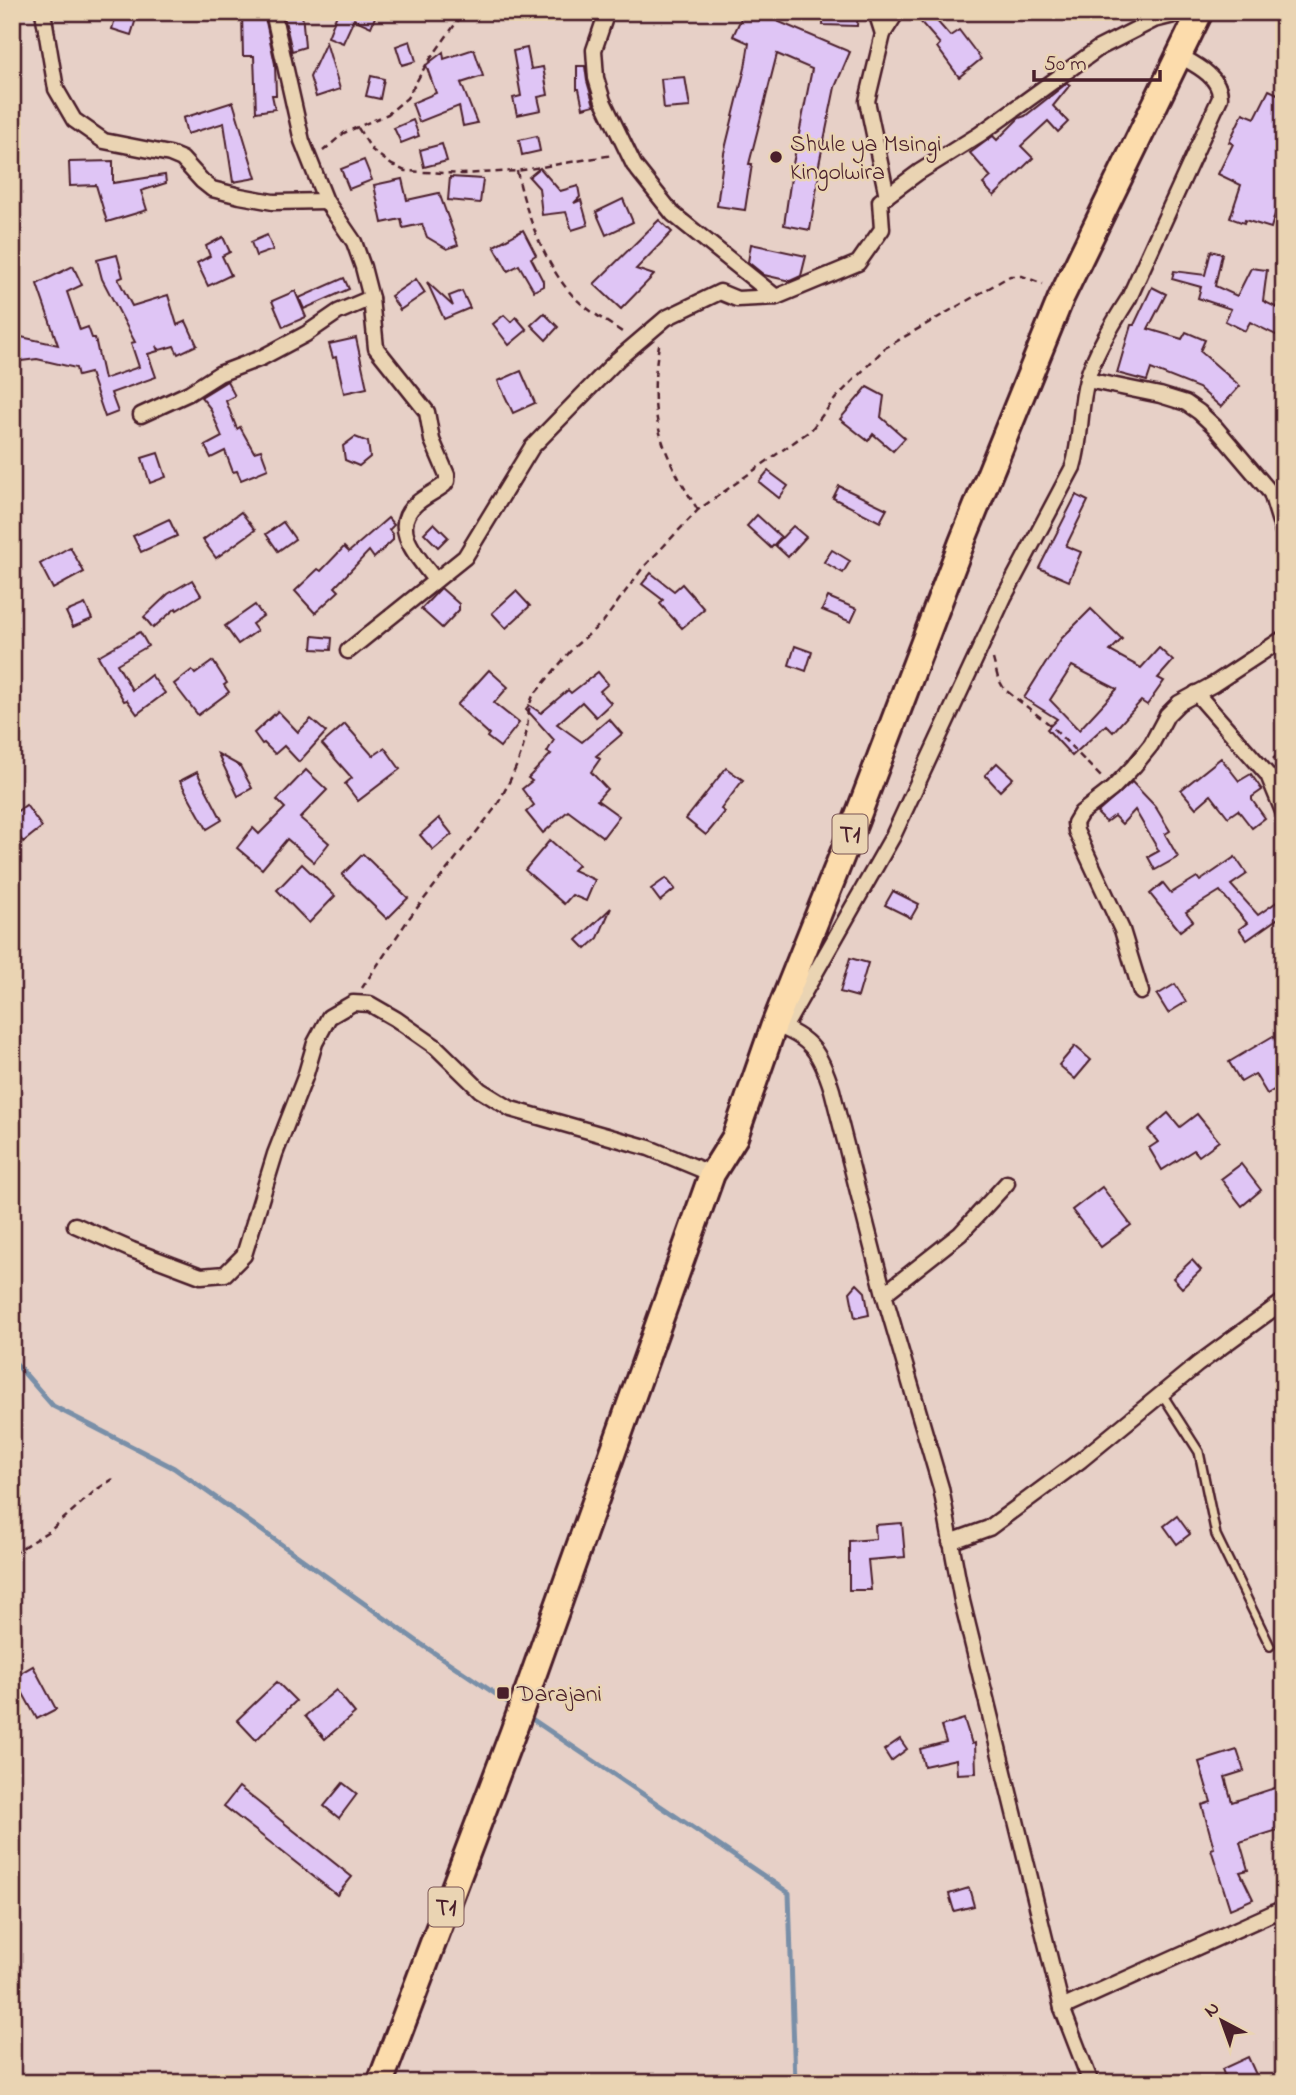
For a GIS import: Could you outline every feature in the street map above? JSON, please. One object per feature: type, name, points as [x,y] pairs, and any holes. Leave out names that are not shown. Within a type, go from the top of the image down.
[{"type":"highway","name":"T1","points":[[380,2083],[513,1732],[712,1174],[734,1137],[779,1026],[962,542],[1061,298],[1181,56],[1200,12]]},
{"type":"street","points":[[43,12],[56,89],[74,120],[104,141],[170,154],[181,159],[212,189],[273,202],[326,201]]},
{"type":"street","points":[[273,12],[302,141],[326,201],[354,243],[371,298],[376,348],[428,412],[432,440],[447,475],[444,485],[414,506],[406,517],[404,526],[408,541],[435,580]]},
{"type":"street","points":[[607,12],[594,50],[596,78],[603,101],[634,165],[673,214],[776,298]]},
{"type":"street","points":[[876,12],[883,34]]},
{"type":"street","points":[[887,196],[867,100],[883,34],[897,12]]},
{"type":"street","points":[[348,651],[465,557],[532,447],[636,342],[666,318],[720,292],[737,299],[776,298],[858,263],[882,229],[880,201],[919,172],[980,134],[1099,48],[1154,20],[1186,12]]},
{"type":"street","points":[[1091,2083],[1062,2008],[950,1542],[941,1488],[884,1294],[832,1090],[815,1048],[779,1026],[893,836],[1004,597],[1073,467],[1080,444],[1087,380],[1113,324],[1129,298],[1220,98],[1213,79],[1181,56]]},
{"type":"street","points":[[141,415],[190,393],[219,374],[261,358],[306,334],[338,312],[371,298]]},
{"type":"street","points":[[1087,380],[1173,399],[1186,403],[1199,412],[1271,493],[1284,536]]},
{"type":"street","points":[[1141,992],[1122,930],[1075,827],[1081,813],[1112,789],[1134,766],[1151,745],[1167,715],[1179,703],[1214,684],[1284,638]]},
{"type":"street","points":[[1196,693],[1268,775],[1284,814]]},
{"type":"street","points":[[75,1225],[201,1276],[225,1274],[244,1255],[275,1154],[306,1077],[315,1043],[329,1017],[353,1003],[370,1004],[396,1019],[436,1047],[480,1090],[511,1109],[649,1148],[712,1174]]},
{"type":"street","points":[[884,1294],[960,1234],[1007,1183]]},
{"type":"street","points":[[950,1542],[989,1528],[1081,1460],[1284,1301]]},
{"type":"street","points":[[1062,2008],[1284,1908]]},
{"type":"lane","points":[[1162,1394],[1199,1452],[1216,1535],[1270,1646]]},
{"type":"path","points":[[310,162],[344,133],[388,114],[407,98],[426,65],[464,12]]},
{"type":"path","points":[[358,128],[372,150],[405,172],[462,174],[517,171],[614,155]]},
{"type":"path","points":[[517,171],[529,219],[554,271],[577,299],[636,342]]},
{"type":"path","points":[[353,1003],[410,917],[496,807],[507,787],[526,735],[529,704],[533,696],[573,648],[603,622],[642,569],[698,510],[811,430],[835,398],[886,348],[1000,280],[1010,276],[1030,278],[1039,281],[1061,298]]},
{"type":"path","points":[[666,318],[657,360],[654,407],[658,435],[698,510]]},
{"type":"path","points":[[983,641],[992,653],[1004,690],[1049,724],[1112,789]]},
{"type":"path","points":[[12,1554],[52,1528],[113,1479]]},
{"type":"building","points":[[117,12],[138,12],[131,35],[112,29]]},
{"type":"building","points":[[242,12],[264,12],[275,64],[276,95],[272,95],[275,109],[256,112],[254,56],[243,56]]},
{"type":"building","points":[[283,12],[302,12],[305,47],[292,51]]},
{"type":"building","points":[[338,12],[377,12],[371,27],[354,19],[343,43],[328,37]]},
{"type":"building","points":[[744,12],[756,12],[850,52],[835,87],[817,174],[810,230],[784,225],[812,69],[777,54],[749,164],[752,164],[745,210],[717,206],[724,153],[749,43],[733,36]]},
{"type":"building","points":[[824,12],[858,12],[857,26],[823,25]]},
{"type":"building","points":[[912,12],[929,12],[950,36],[959,30],[981,59],[959,77],[937,47],[940,44]]},
{"type":"building","points":[[410,41],[416,61],[402,65],[396,46]]},
{"type":"building","points":[[326,42],[340,89],[316,97],[310,77]]},
{"type":"building","points":[[527,48],[531,69],[543,67],[548,95],[538,97],[541,110],[517,115],[513,98],[521,96],[513,51]]},
{"type":"building","points":[[474,49],[483,76],[461,83],[477,123],[463,126],[459,106],[419,122],[412,103],[436,93],[426,65],[443,52],[444,59]]},
{"type":"building","points":[[577,66],[585,66],[594,105],[583,108],[577,89]]},
{"type":"building","points":[[371,76],[384,79],[380,99],[366,96]]},
{"type":"building","points":[[685,77],[690,107],[664,109],[661,79]]},
{"type":"building","points":[[1067,83],[1070,85],[1053,106],[1068,122],[1058,132],[1048,121],[1021,146],[1033,158],[994,196],[983,184],[991,177],[970,153],[993,136],[997,140],[1019,118]]},
{"type":"building","points":[[1269,90],[1284,97],[1284,207],[1278,204],[1271,228],[1230,218],[1241,185],[1218,174],[1233,144],[1229,142],[1243,113],[1255,118]]},
{"type":"building","points":[[233,102],[256,178],[233,182],[224,123],[187,134],[183,118]]},
{"type":"building","points":[[413,120],[419,136],[401,143],[394,128]]},
{"type":"building","points":[[537,136],[540,151],[522,155],[519,140]]},
{"type":"building","points":[[442,144],[447,161],[424,167],[420,150]]},
{"type":"building","points":[[364,160],[372,180],[349,189],[341,169]]},
{"type":"building","points":[[113,161],[113,183],[165,175],[166,183],[141,191],[147,210],[107,222],[96,185],[70,186],[69,162]]},
{"type":"building","points":[[540,168],[560,191],[578,186],[580,197],[574,203],[581,200],[588,225],[572,230],[566,212],[542,215],[539,188],[529,177]]},
{"type":"building","points":[[450,177],[483,179],[480,203],[448,200]]},
{"type":"building","points":[[402,179],[407,200],[439,193],[458,245],[447,249],[427,237],[422,224],[403,228],[401,219],[382,223],[374,185]]},
{"type":"building","points":[[623,199],[633,222],[606,235],[596,212]]},
{"type":"building","points":[[659,220],[672,232],[636,269],[654,275],[621,309],[594,284]]},
{"type":"building","points":[[523,230],[536,255],[531,258],[543,281],[543,286],[534,291],[519,265],[508,271],[494,246]]},
{"type":"building","points":[[267,235],[273,250],[256,256],[251,242]]},
{"type":"building","points":[[223,237],[230,252],[222,256],[231,275],[208,286],[197,263],[210,256],[206,246]]},
{"type":"building","points":[[751,244],[806,256],[801,276],[790,281],[764,275],[748,262]]},
{"type":"building","points":[[1211,251],[1222,254],[1215,286],[1237,296],[1251,268],[1267,270],[1263,301],[1284,311],[1284,339],[1250,322],[1245,331],[1225,321],[1231,309],[1198,298],[1201,287],[1172,279],[1174,271],[1205,275]]},
{"type":"building","points":[[117,255],[123,277],[118,279],[132,306],[168,295],[177,325],[186,321],[197,345],[178,354],[174,346],[160,350],[156,346],[158,351],[148,354],[156,377],[111,393],[118,412],[105,417],[90,373],[78,376],[76,368],[37,359],[12,362],[12,335],[58,345],[37,284],[73,266],[82,285],[67,292],[80,330],[88,327],[92,338],[95,338],[104,379],[139,367],[131,343],[135,342],[102,279],[97,260]]},
{"type":"building","points":[[344,278],[349,289],[304,309],[299,298]]},
{"type":"building","points":[[416,279],[425,293],[400,310],[391,296]]},
{"type":"building","points":[[427,282],[453,306],[449,296],[462,291],[470,308],[444,319]]},
{"type":"building","points":[[1152,287],[1166,294],[1148,329],[1182,339],[1186,332],[1205,340],[1200,351],[1240,386],[1221,407],[1199,388],[1151,369],[1147,381],[1117,373],[1131,325],[1134,325]]},
{"type":"building","points":[[295,291],[306,317],[283,327],[272,301]]},
{"type":"building","points":[[544,313],[558,327],[546,340],[531,325]]},
{"type":"building","points":[[504,315],[511,322],[516,317],[527,330],[509,345],[493,324]]},
{"type":"building","points":[[356,338],[367,388],[344,393],[336,357],[333,358],[329,344]]},
{"type":"building","points":[[521,371],[535,403],[513,413],[498,381]]},
{"type":"building","points":[[227,381],[235,396],[226,401],[237,429],[240,427],[254,452],[261,450],[268,469],[241,480],[237,471],[233,472],[225,451],[211,458],[205,446],[222,437],[210,408],[201,397]]},
{"type":"building","points":[[867,387],[884,396],[881,417],[905,438],[893,451],[873,434],[868,441],[840,419]]},
{"type":"building","points":[[355,437],[368,442],[370,457],[359,466],[345,460],[343,446]]},
{"type":"building","points":[[158,453],[166,477],[150,483],[142,458]]},
{"type":"building","points":[[768,471],[788,486],[779,498],[759,482]]},
{"type":"building","points":[[839,486],[887,509],[880,522],[833,498]]},
{"type":"building","points":[[1076,495],[1088,501],[1066,546],[1081,552],[1069,581],[1039,568]]},
{"type":"building","points":[[241,512],[255,530],[216,558],[203,540]]},
{"type":"building","points":[[757,515],[781,537],[771,548],[747,526]]},
{"type":"building","points":[[388,518],[394,525],[389,530],[393,540],[374,558],[369,551],[335,587],[339,591],[315,613],[295,591],[318,569],[321,571],[344,547],[349,552]]},
{"type":"building","points":[[169,519],[177,536],[141,552],[133,536]]},
{"type":"building","points":[[283,522],[295,539],[278,551],[266,534]]},
{"type":"building","points":[[434,523],[448,537],[438,547],[424,533]]},
{"type":"building","points":[[793,526],[806,537],[788,557],[775,545]]},
{"type":"building","points":[[70,547],[84,572],[53,589],[40,564]]},
{"type":"building","points":[[832,550],[850,561],[843,573],[824,562]]},
{"type":"building","points":[[651,573],[674,591],[682,584],[704,609],[682,628],[660,604],[663,600],[642,584]]},
{"type":"building","points":[[192,580],[201,595],[177,610],[176,608],[153,628],[144,617],[168,594]]},
{"type":"building","points":[[441,588],[459,604],[459,610],[442,628],[421,609]]},
{"type":"building","points":[[516,591],[530,606],[506,628],[492,613]]},
{"type":"building","points":[[828,597],[857,609],[851,622],[822,610]]},
{"type":"building","points":[[85,604],[92,619],[73,627],[66,612]]},
{"type":"building","points":[[255,605],[263,616],[252,624],[257,631],[238,644],[225,626]]},
{"type":"building","points":[[1091,609],[1122,639],[1110,651],[1141,668],[1159,648],[1173,661],[1158,678],[1164,681],[1147,705],[1141,701],[1113,732],[1106,725],[1072,756],[1047,729],[1057,719],[1024,698],[1061,639]],"holes":[[[1072,666],[1117,689],[1079,730],[1050,700]]]},
{"type":"building","points":[[140,632],[148,646],[117,664],[132,690],[151,675],[165,693],[137,714],[127,700],[124,701],[98,656]]},
{"type":"building","points":[[313,636],[332,638],[331,650],[312,649]]},
{"type":"building","points":[[795,646],[812,652],[806,671],[789,665]]},
{"type":"building","points":[[213,661],[227,683],[224,685],[229,692],[198,715],[174,684],[192,670],[195,674]]},
{"type":"building","points":[[489,670],[508,687],[494,703],[519,723],[500,747],[457,705]]},
{"type":"building","points":[[598,672],[608,684],[600,691],[611,703],[596,717],[582,702],[557,724],[582,742],[609,719],[622,734],[596,756],[600,759],[591,772],[607,789],[597,800],[619,816],[603,837],[568,811],[543,833],[526,812],[534,805],[522,789],[532,781],[528,778],[551,754],[547,752],[554,740],[526,709],[529,705],[541,713],[568,690],[571,693]]},
{"type":"building","points":[[278,711],[298,732],[311,719],[326,732],[299,762],[284,746],[275,754],[262,744],[254,733]]},
{"type":"building","points":[[345,724],[373,756],[385,748],[400,769],[358,801],[345,784],[352,778],[322,744]]},
{"type":"building","points":[[218,754],[240,766],[252,788],[238,796]]},
{"type":"building","points":[[1221,758],[1239,781],[1251,774],[1262,790],[1252,797],[1252,800],[1265,818],[1252,828],[1238,810],[1228,817],[1211,795],[1196,808],[1181,790]]},
{"type":"building","points":[[997,763],[1013,778],[1000,791],[985,775]]},
{"type":"building","points":[[726,768],[743,780],[721,809],[725,812],[706,835],[686,819]]},
{"type":"building","points":[[306,770],[327,790],[300,818],[329,843],[314,862],[287,839],[262,869],[237,848],[253,828],[259,834],[285,808],[277,800]]},
{"type":"building","points":[[197,772],[222,820],[207,829],[180,781]]},
{"type":"building","points":[[1132,782],[1155,806],[1170,831],[1165,834],[1178,857],[1155,870],[1148,857],[1159,851],[1135,810],[1122,824],[1114,816],[1106,822],[1097,813]]},
{"type":"building","points":[[26,805],[42,827],[23,842],[18,835],[12,839],[12,815]]},
{"type":"building","points":[[439,818],[452,834],[433,850],[420,835]]},
{"type":"building","points":[[550,840],[578,865],[573,870],[595,880],[586,901],[572,895],[564,904],[525,870]]},
{"type":"building","points":[[363,854],[408,898],[387,919],[342,875]]},
{"type":"building","points":[[1235,857],[1247,874],[1231,885],[1258,915],[1284,897],[1284,914],[1247,940],[1239,929],[1247,923],[1220,891],[1186,912],[1193,921],[1180,931],[1150,894],[1163,883],[1171,893],[1197,877],[1200,881]]},
{"type":"building","points":[[302,864],[335,896],[309,923],[277,890]]},
{"type":"building","points":[[666,878],[675,889],[660,901],[651,889]]},
{"type":"building","points":[[893,891],[919,904],[911,918],[885,905]]},
{"type":"building","points":[[611,908],[598,938],[586,949],[577,940]]},
{"type":"building","points":[[850,958],[868,963],[858,997],[840,992]]},
{"type":"building","points":[[1175,984],[1186,1002],[1168,1013],[1157,995]]},
{"type":"building","points":[[1273,1036],[1284,1055],[1284,1084],[1267,1094],[1255,1074],[1241,1082],[1229,1062]]},
{"type":"building","points":[[1075,1046],[1091,1060],[1075,1079],[1059,1065]]},
{"type":"building","points":[[1168,1113],[1180,1127],[1197,1114],[1219,1141],[1199,1156],[1194,1150],[1162,1170],[1149,1148],[1158,1142],[1148,1130]]},
{"type":"building","points":[[1241,1164],[1261,1190],[1242,1206],[1221,1179]]},
{"type":"building","points":[[1102,1187],[1131,1225],[1101,1247],[1072,1210]]},
{"type":"building","points":[[1192,1260],[1201,1270],[1182,1288],[1173,1278]]},
{"type":"building","points":[[857,1284],[865,1292],[869,1315],[855,1318],[850,1292]]},
{"type":"building","points":[[1177,1516],[1190,1534],[1177,1544],[1164,1526]]},
{"type":"building","points":[[902,1523],[905,1557],[868,1560],[871,1590],[849,1590],[849,1541],[876,1539],[875,1525]]},
{"type":"building","points":[[33,1666],[56,1709],[37,1719],[14,1677]]},
{"type":"building","points":[[277,1682],[296,1701],[256,1740],[237,1720]]},
{"type":"building","points":[[336,1690],[355,1713],[325,1739],[305,1716]]},
{"type":"building","points":[[964,1719],[972,1744],[975,1743],[976,1773],[957,1774],[956,1759],[924,1766],[920,1749],[946,1742],[941,1726]]},
{"type":"building","points":[[900,1739],[907,1749],[891,1761],[884,1750]]},
{"type":"building","points":[[1237,1750],[1244,1771],[1225,1777],[1232,1802],[1284,1785],[1284,1828],[1240,1842],[1248,1870],[1240,1872],[1253,1899],[1230,1909],[1211,1849],[1214,1848],[1202,1805],[1211,1802],[1199,1762]]},
{"type":"building","points":[[343,1783],[357,1794],[339,1818],[324,1806]]},
{"type":"building","points":[[239,1787],[352,1877],[337,1895],[224,1806]]},
{"type":"building","points":[[969,1888],[974,1906],[954,1911],[949,1894]]},
{"type":"building","points":[[1248,2057],[1258,2079],[1251,2083],[1227,2083],[1222,2069]]},
{"type":"waterway","points":[[12,1359],[53,1406],[174,1468],[421,1644],[515,1707]]},
{"type":"waterway","points":[[526,1715],[789,1893],[795,2083]]},
{"type":"place","name":"Shule ya Msingi Kingolwira","points":[[776,157]]},
{"type":"place","name":"Darajani","points":[[503,1693]]}]
